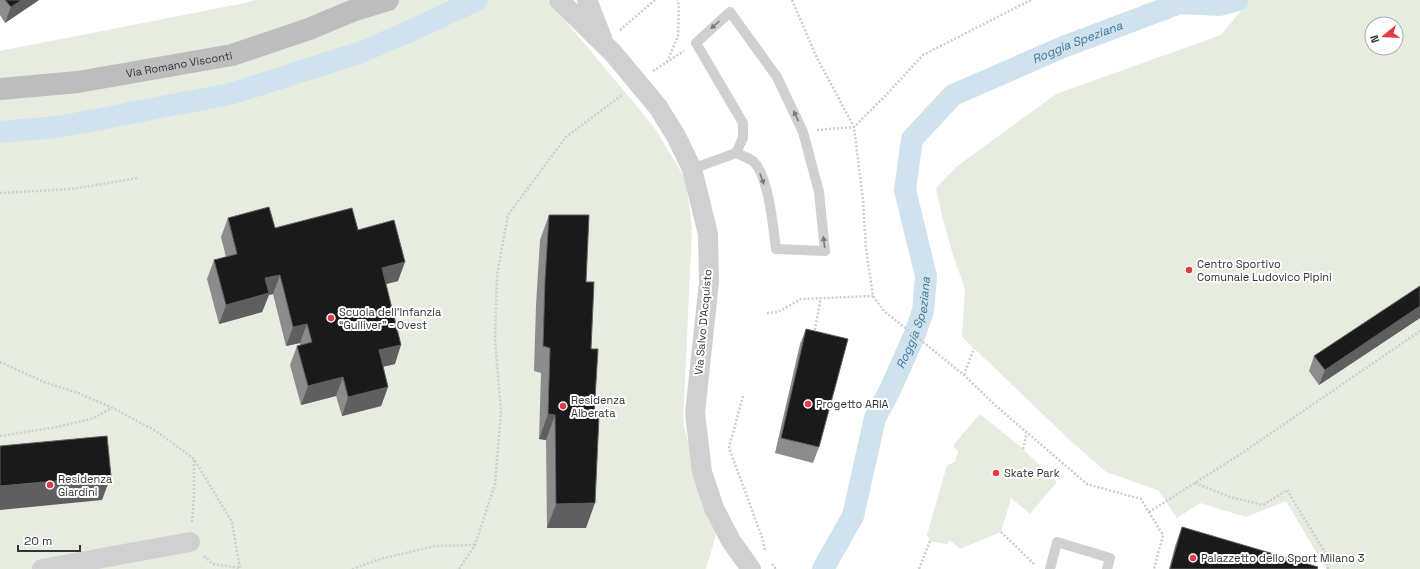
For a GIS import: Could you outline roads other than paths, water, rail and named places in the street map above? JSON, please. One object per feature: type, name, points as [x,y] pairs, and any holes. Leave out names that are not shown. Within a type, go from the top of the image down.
[{"type":"street","name":"Via Romano Visconti","points":[[352,12],[372,0]]},
{"type":"street","name":"Via Romano Visconti","points":[[0,89],[78,82],[232,55],[388,0]]},
{"type":"street","name":"Via Salvo D'Acquisto","points":[[559,0],[604,44],[658,107],[676,136],[692,168],[708,234],[709,282],[695,413],[702,472],[714,508],[731,541],[762,562]]},
{"type":"street","name":"Via Salvo D'Acquisto","points":[[587,0],[604,44]]},
{"type":"street","points":[[42,569],[190,542]]},
{"type":"lane","points":[[692,168],[736,152],[743,138],[743,123],[696,43],[730,12],[777,77],[803,132],[819,192],[825,251],[776,249],[770,208],[763,177],[753,162],[736,152]]},
{"type":"lane","points":[[1050,569],[1057,542],[1110,558],[1107,569]]},
{"type":"waterway","points":[[0,132],[58,127],[230,94],[359,53],[477,0]]},
{"type":"waterway","name":"Roggia Speziana","points":[[823,569],[853,516],[875,418],[890,390],[914,336],[923,311],[926,276],[905,190],[912,139],[953,95],[1063,47],[1180,3],[1220,5],[1238,0]]},
{"type":"place","name":"Centro Sportivo Comunale Ludovico Pipini","points":[[1189,270]]},
{"type":"place","name":"Scuola dell’Infanzia “Gulliver” - Ovest","points":[[331,318]]},
{"type":"place","name":"Progetto ARIA","points":[[808,404]]},
{"type":"place","name":"Residenza Alberata","points":[[563,406]]},
{"type":"place","name":"Skate Park","points":[[996,473]]},
{"type":"place","name":"Residenza Giardini","points":[[50,485]]},
{"type":"place","name":"Palazzetto dello Sport Milano 3","points":[[1193,558]]}]
